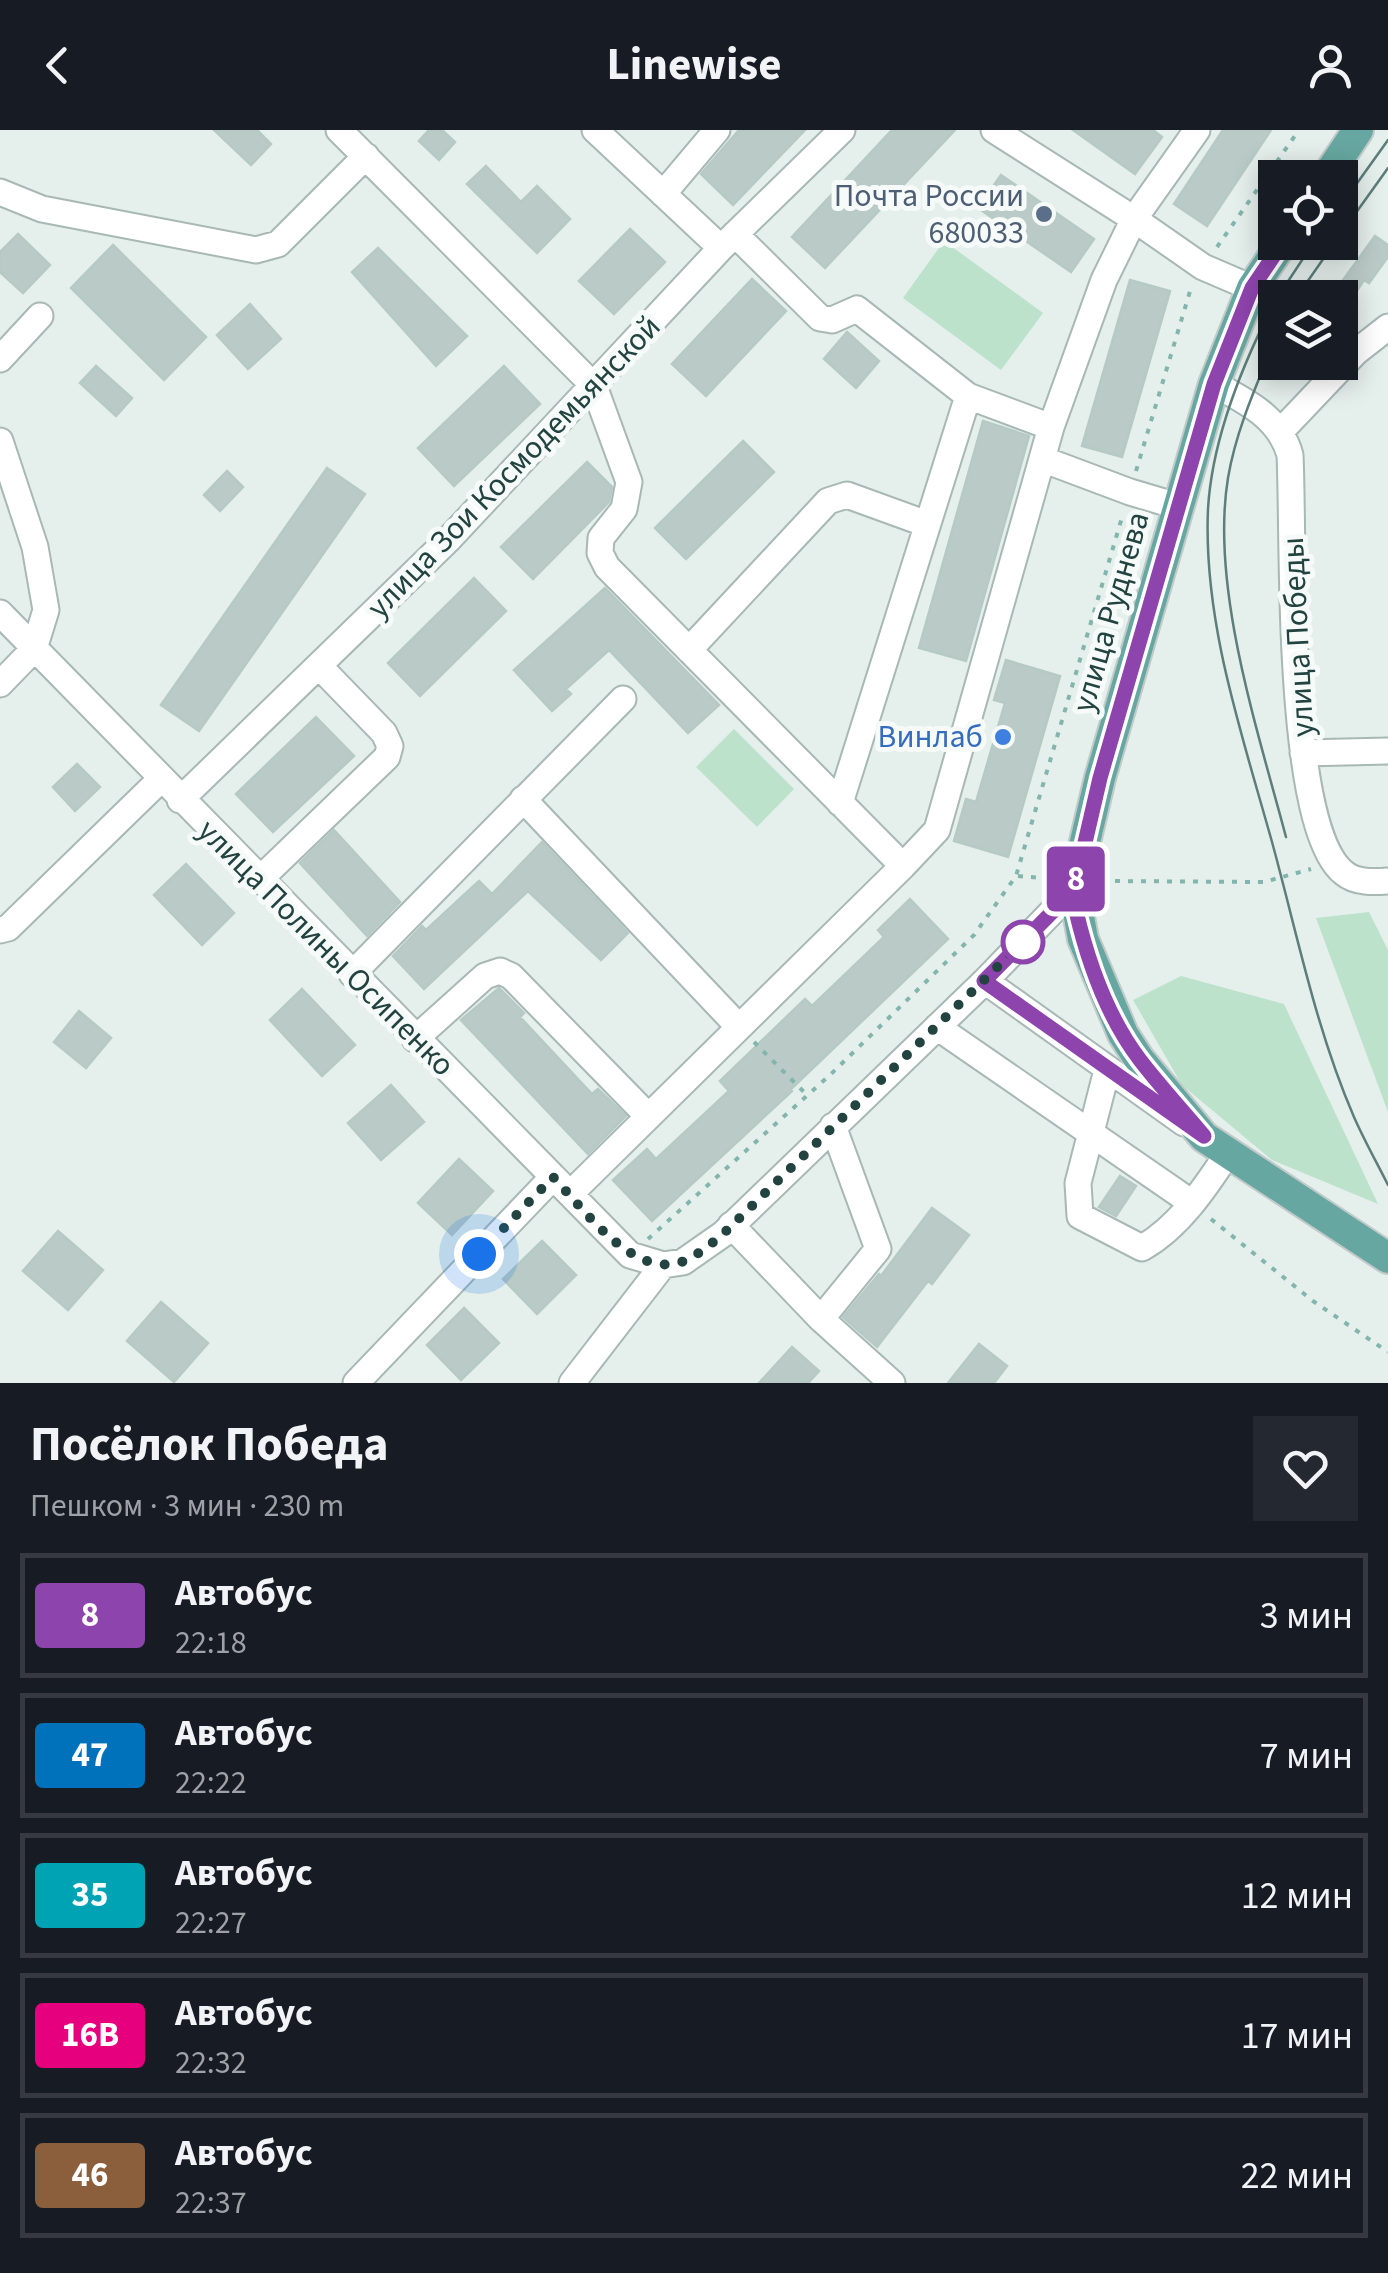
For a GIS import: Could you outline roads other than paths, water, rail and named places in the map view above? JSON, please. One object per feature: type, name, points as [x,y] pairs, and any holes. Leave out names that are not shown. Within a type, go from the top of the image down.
[{"type":"main road","points":[[1338,160],[1358,130]]},
{"type":"main road","name":"улица Руднева","points":[[1074,885],[1100,778],[1214,384],[1252,288],[1271,260]]},
{"type":"main road","points":[[1074,885],[1083,939],[1123,1034],[1139,1059],[1216,1144],[1388,1258]]},
{"type":"street","points":[[339,130],[594,386],[629,482],[624,509],[602,538],[600,553],[607,567],[903,866]]},
{"type":"street","points":[[594,130],[663,194],[728,241],[820,318],[832,320],[857,309],[968,396],[1051,426]]},
{"type":"street","points":[[663,194],[717,130]]},
{"type":"street","name":"улица Зои Космодемьянской","points":[[180,800],[449,539],[728,241],[842,130]]},
{"type":"street","points":[[994,130],[1202,267],[1252,288]]},
{"type":"street","points":[[356,1383],[561,1186],[648,1116],[937,830],[1051,426],[1104,280],[1134,219],[1189,133]]},
{"type":"street","points":[[0,192],[42,209],[256,250],[278,244],[366,156]]},
{"type":"street","points":[[0,358],[40,316]]},
{"type":"street","points":[[1214,384],[1249,403],[1281,431],[1356,352],[1388,327]]},
{"type":"street","points":[[840,803],[968,396]]},
{"type":"street","name":"улица Победы","points":[[1281,431],[1290,455],[1299,715],[1322,840],[1344,874],[1362,881],[1388,881]]},
{"type":"street","points":[[0,442],[36,548],[46,610],[34,649],[0,684]]},
{"type":"street","points":[[1042,459],[1178,506]]},
{"type":"street","points":[[690,650],[828,501],[847,495],[928,524]]},
{"type":"street","name":"улица Полины Осипенко","points":[[0,612],[630,1255],[663,1265]]},
{"type":"street","points":[[259,880],[386,757],[390,746],[384,733],[320,667]]},
{"type":"street","points":[[352,974],[623,699]]},
{"type":"street","points":[[1303,752],[1388,751]]},
{"type":"street","points":[[0,930],[8,928],[160,779]]},
{"type":"street","points":[[522,798],[738,1026]]},
{"type":"street","points":[[572,1383],[663,1265],[682,1262],[700,1252],[732,1225],[984,981],[1074,885]]},
{"type":"street","points":[[415,1039],[486,976],[500,971],[512,976],[648,1116]]},
{"type":"street","points":[[984,981],[1216,1144],[1192,1203],[1158,1239],[1142,1248],[1080,1216],[1078,1183],[1107,1070]]},
{"type":"street","points":[[937,1027],[1192,1203]]},
{"type":"street","points":[[821,1319],[878,1249],[833,1126]]},
{"type":"street","points":[[732,1225],[821,1319],[892,1383]]},
{"type":"tram line","points":[[1358,182],[1388,140]]},
{"type":"tram line","points":[[1358,210],[1388,168]]},
{"type":"tram line","points":[[1289,280],[1302,260]]},
{"type":"tram line","points":[[1309,280],[1322,260]]},
{"type":"tram line","points":[[1258,337],[1223,429],[1211,483],[1208,551],[1218,636],[1318,1016],[1354,1117],[1388,1185]]},
{"type":"tram line","points":[[1259,380],[1236,442],[1228,478],[1224,520],[1226,565],[1240,659],[1286,837]]},
{"type":"place","name":"Почта России 680033","points":[[1044,214]]},
{"type":"place","name":"Винлаб","points":[[1003,737]]}]
